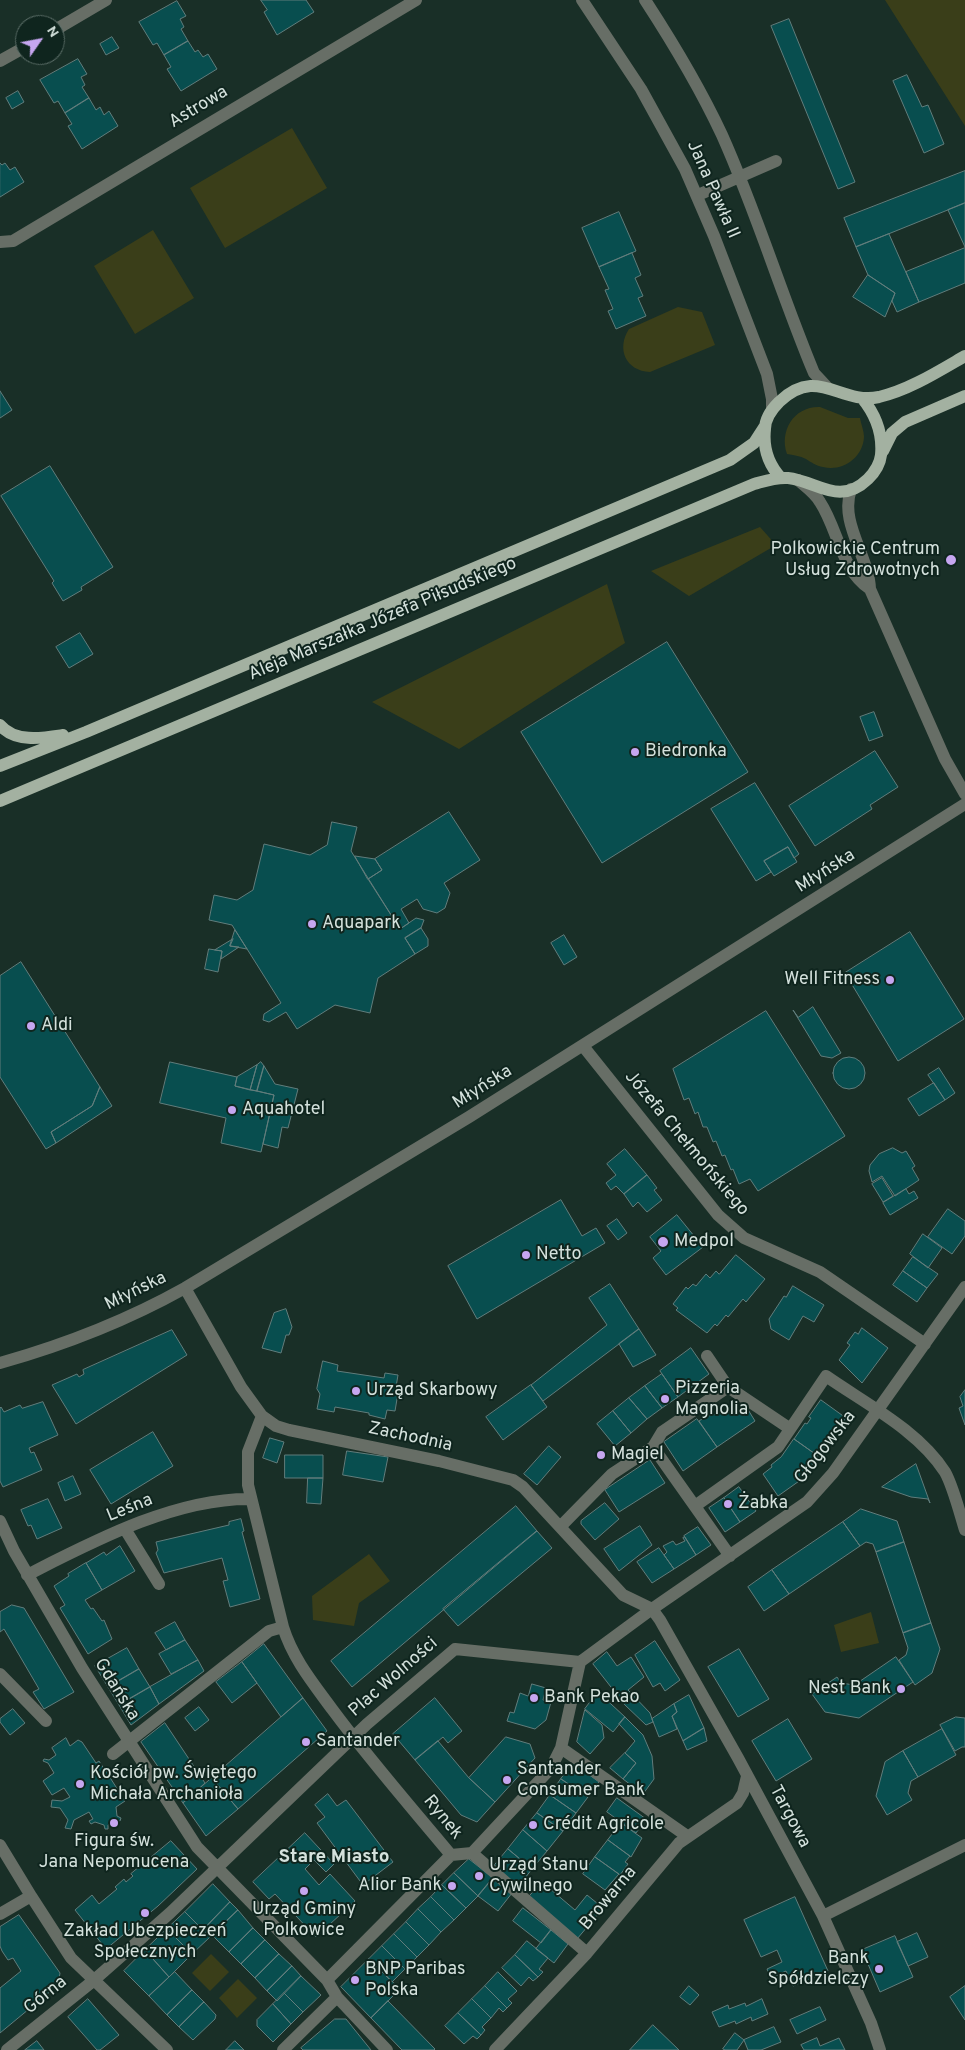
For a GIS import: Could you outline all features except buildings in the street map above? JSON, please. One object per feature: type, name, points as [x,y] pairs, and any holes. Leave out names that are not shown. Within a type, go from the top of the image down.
[{"type":"main road","points":[[965,356],[901,389],[882,396],[862,398],[850,396],[827,387],[809,387],[792,392],[776,404],[765,426],[765,446],[768,460],[781,478],[798,480],[831,491],[851,489],[870,477],[889,438],[900,425],[965,396]]},
{"type":"main road","points":[[862,398],[878,424],[882,442],[880,458]]},
{"type":"main road","name":"Aleja Marszałka Józefa Piłsudskiego","points":[[0,766],[86,732],[730,460],[754,444],[765,426]]},
{"type":"main road","name":"Aleja Marszałka Józefa Piłsudskiego","points":[[0,801],[582,554],[754,484],[781,478]]},
{"type":"main road","points":[[0,725],[5,731],[25,738],[41,738],[86,732]]},
{"type":"street","points":[[65,24],[106,0]]},
{"type":"street","name":"Astrowa","points":[[0,242],[13,240],[416,0]]},
{"type":"street","name":"Jana Pawła II","points":[[582,0],[641,89],[698,196],[767,374],[772,399],[772,410]]},
{"type":"street","name":"Jana Pawła II","points":[[645,0],[683,61],[721,134],[740,177],[814,373],[827,387]]},
{"type":"street","points":[[0,61],[15,53]]},
{"type":"street","points":[[698,196],[776,161]]},
{"type":"street","points":[[798,480],[821,503],[848,564],[858,580],[870,590]]},
{"type":"street","points":[[851,489],[849,496],[849,518],[866,566],[870,590],[942,752],[965,794]]},
{"type":"street","name":"Młyńska","points":[[0,1363],[84,1336],[151,1307],[185,1288],[364,1182],[965,804]]},
{"type":"street","name":"Józefa Chełmońskiego","points":[[583,1046],[718,1215],[733,1229],[753,1243],[820,1272],[925,1344]]},
{"type":"street","name":"Głogowska","points":[[652,1609],[807,1502],[833,1473],[965,1287]]},
{"type":"street","name":"Zachodnia","points":[[185,1288],[241,1387],[262,1416],[276,1426],[440,1461],[513,1480],[523,1487],[623,1594],[652,1609]]},
{"type":"street","points":[[707,1356],[728,1386],[789,1428]]},
{"type":"street","points":[[695,1506],[778,1447],[789,1428],[826,1376],[908,1433],[936,1460],[946,1474],[965,1530]]},
{"type":"street","points":[[560,1527],[612,1474],[653,1447],[662,1432],[728,1386]]},
{"type":"street","name":"Rynek","points":[[262,1416],[248,1452],[248,1485],[287,1640],[302,1669],[353,1738],[451,1855],[327,1980]]},
{"type":"street","points":[[653,1447],[730,1556]]},
{"type":"street","name":"Leśna","points":[[27,1575],[125,1529],[187,1507],[231,1498],[251,1498]]},
{"type":"street","name":"Gdańska","points":[[0,1521],[27,1575],[128,1742],[197,1847],[218,1867]]},
{"type":"street","points":[[125,1529],[159,1584]]},
{"type":"street","points":[[451,1855],[472,1853],[551,1768],[561,1748],[580,1662],[652,1609]]},
{"type":"street","name":"Targowa","points":[[652,1609],[747,1776],[823,1916],[871,2023],[880,2050]]},
{"type":"street","points":[[113,1754],[269,1631],[283,1627]]},
{"type":"street","name":"Plac Wolności","points":[[353,1738],[455,1649],[580,1662]]},
{"type":"street","points":[[0,1674],[46,1721]]},
{"type":"street","points":[[353,1738],[218,1867],[327,1980],[337,1997],[387,2050]]},
{"type":"street","points":[[561,1748],[687,1836]]},
{"type":"street","name":"Browarna","points":[[495,2050],[587,1953],[679,1843],[737,1803],[743,1793],[747,1776]]},
{"type":"street","points":[[0,1845],[61,1945],[93,1980],[166,2050]]},
{"type":"street","points":[[823,1916],[965,1845]]},
{"type":"street","points":[[472,1853],[587,1953]]},
{"type":"street","name":"Górna","points":[[7,2050],[93,1980],[170,1913],[218,1867]]},
{"type":"street","points":[[0,1914],[31,1896]]},
{"type":"street","points":[[283,2050],[337,1997]]},
{"type":"green space","points":[[885,0],[965,0],[965,126]]},
{"type":"green space","points":[[292,128],[327,188],[225,248],[190,188]]},
{"type":"green space","points":[[153,230],[194,298],[135,334],[94,266]]},
{"type":"green space","points":[[678,307],[702,312],[715,345],[650,372],[635,368],[629,363],[624,351],[623,344],[629,329]]},
{"type":"green space","points":[[820,407],[848,418],[860,418],[864,435],[863,445],[856,457],[844,465],[830,468],[823,467],[801,457],[787,454],[785,437],[791,422],[796,415],[803,411]]},
{"type":"green space","points":[[760,527],[776,545],[689,596],[651,571]]},
{"type":"green space","points":[[607,584],[625,643],[459,749],[372,702]]},
{"type":"green space","points":[[369,1554],[390,1581],[359,1603],[354,1626],[313,1620],[312,1596]]},
{"type":"green space","points":[[871,1612],[879,1643],[841,1652],[834,1625]]},
{"type":"green space","points":[[211,1954],[229,1972],[210,1991],[192,1973]]},
{"type":"green space","points":[[238,1979],[257,1998],[237,2018],[219,1998]]},
{"type":"place","name":"Polkowickie Centrum Usług Zdrowotnych","points":[[951,560]]},
{"type":"place","name":"Biedronka","points":[[635,752]]},
{"type":"place","name":"Aquapark","points":[[312,924]]},
{"type":"place","name":"Well Fitness","points":[[890,980]]},
{"type":"place","name":"Aldi","points":[[31,1026]]},
{"type":"place","name":"Aquahotel","points":[[232,1110]]},
{"type":"place","name":"Medpol","points":[[663,1242]]},
{"type":"place","name":"Netto","points":[[526,1255]]},
{"type":"place","name":"Urząd Skarbowy","points":[[356,1391]]},
{"type":"place","name":"Pizzeria Magnolia","points":[[665,1399]]},
{"type":"place","name":"Magiel","points":[[601,1455]]},
{"type":"place","name":"Żabka","points":[[728,1504]]},
{"type":"place","name":"Nest Bank","points":[[901,1689]]},
{"type":"place","name":"Bank Pekao","points":[[534,1698]]},
{"type":"place","name":"Santander","points":[[306,1742]]},
{"type":"place","name":"Santander Consumer Bank","points":[[507,1780]]},
{"type":"place","name":"Kościół pw. Świętego Michała Archanioła","points":[[80,1784]]},
{"type":"place","name":"Figura św. Jana Nepomucena","points":[[114,1823]]},
{"type":"place","name":"Crédit Agricole","points":[[533,1825]]},
{"type":"place","name":"Urząd Stanu Cywilnego","points":[[479,1876]]},
{"type":"place","name":"Alior Bank","points":[[452,1886]]},
{"type":"place","name":"Urząd Gminy Polkowice","points":[[304,1891]]},
{"type":"place","name":"Zakład Ubezpieczeń Społecznych","points":[[145,1913]]},
{"type":"place","name":"Bank Spółdzielczy","points":[[879,1969]]},
{"type":"place","name":"BNP Paribas Polska","points":[[355,1980]]},
{"type":"district","name":"Stare Miasto","points":[[334,1858]]}]
